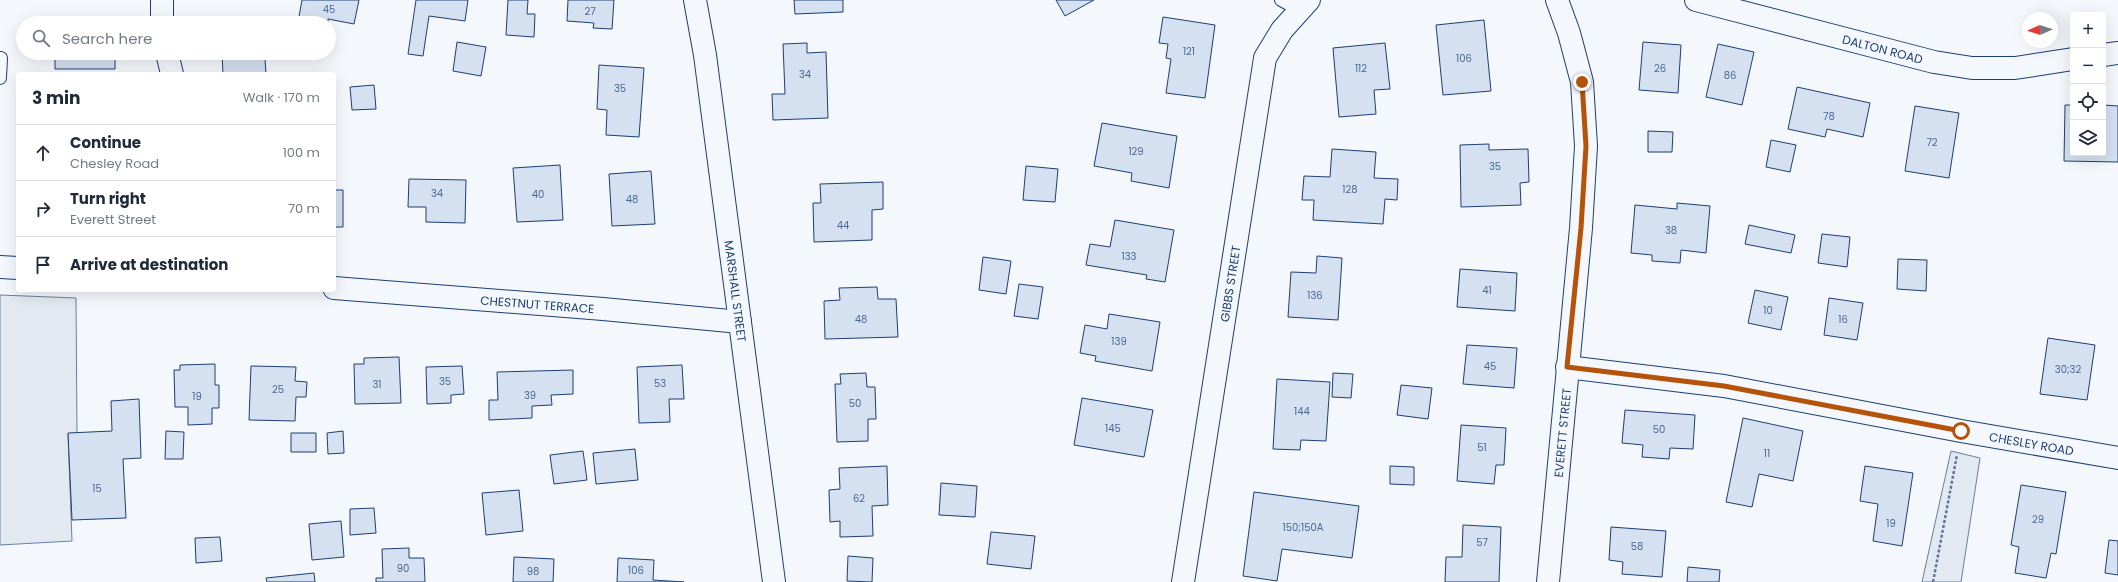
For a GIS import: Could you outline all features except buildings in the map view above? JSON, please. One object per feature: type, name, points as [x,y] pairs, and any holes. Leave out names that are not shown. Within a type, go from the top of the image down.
[{"type":"street","points":[[162,0],[162,16]]},
{"type":"street","name":"MARSHALL STREET","points":[[695,0],[705,55],[774,582]]},
{"type":"street","name":"EVERETT STREET","points":[[1548,582],[1581,228],[1586,146],[1582,82],[1569,33],[1557,0]]},
{"type":"street","name":"DALTON ROAD","points":[[1696,0],[1934,62],[1972,68],[2015,68],[2070,59]]},
{"type":"street","name":"GIBBS STREET","points":[[1183,582],[1265,58],[1282,30],[1304,5]]},
{"type":"street","points":[[2106,55],[2118,53]]},
{"type":"street","points":[[169,60],[172,72]]},
{"type":"street","points":[[0,267],[16,268]]},
{"type":"street","name":"CHESTNUT TERRACE","points":[[336,288],[603,309],[740,322]]},
{"type":"street","name":"CHESLEY ROAD","points":[[1567,367],[1724,386],[1961,431],[2118,458]]},
{"type":"lane","points":[[1281,0],[1304,5]]},
{"type":"lane","points":[[0,78],[1,58]]},
{"type":"path","points":[[1933,582],[1961,431]]},
{"type":"shaded area","points":[[0,295],[76,298],[77,433],[68,434],[72,541],[0,545]]},
{"type":"shaded area","points":[[1951,451],[1980,458],[1961,582],[1922,582]]},
{"type":"route","points":[[1582,82],[1586,146],[1581,228],[1567,367],[1724,386],[1961,431]]}]
